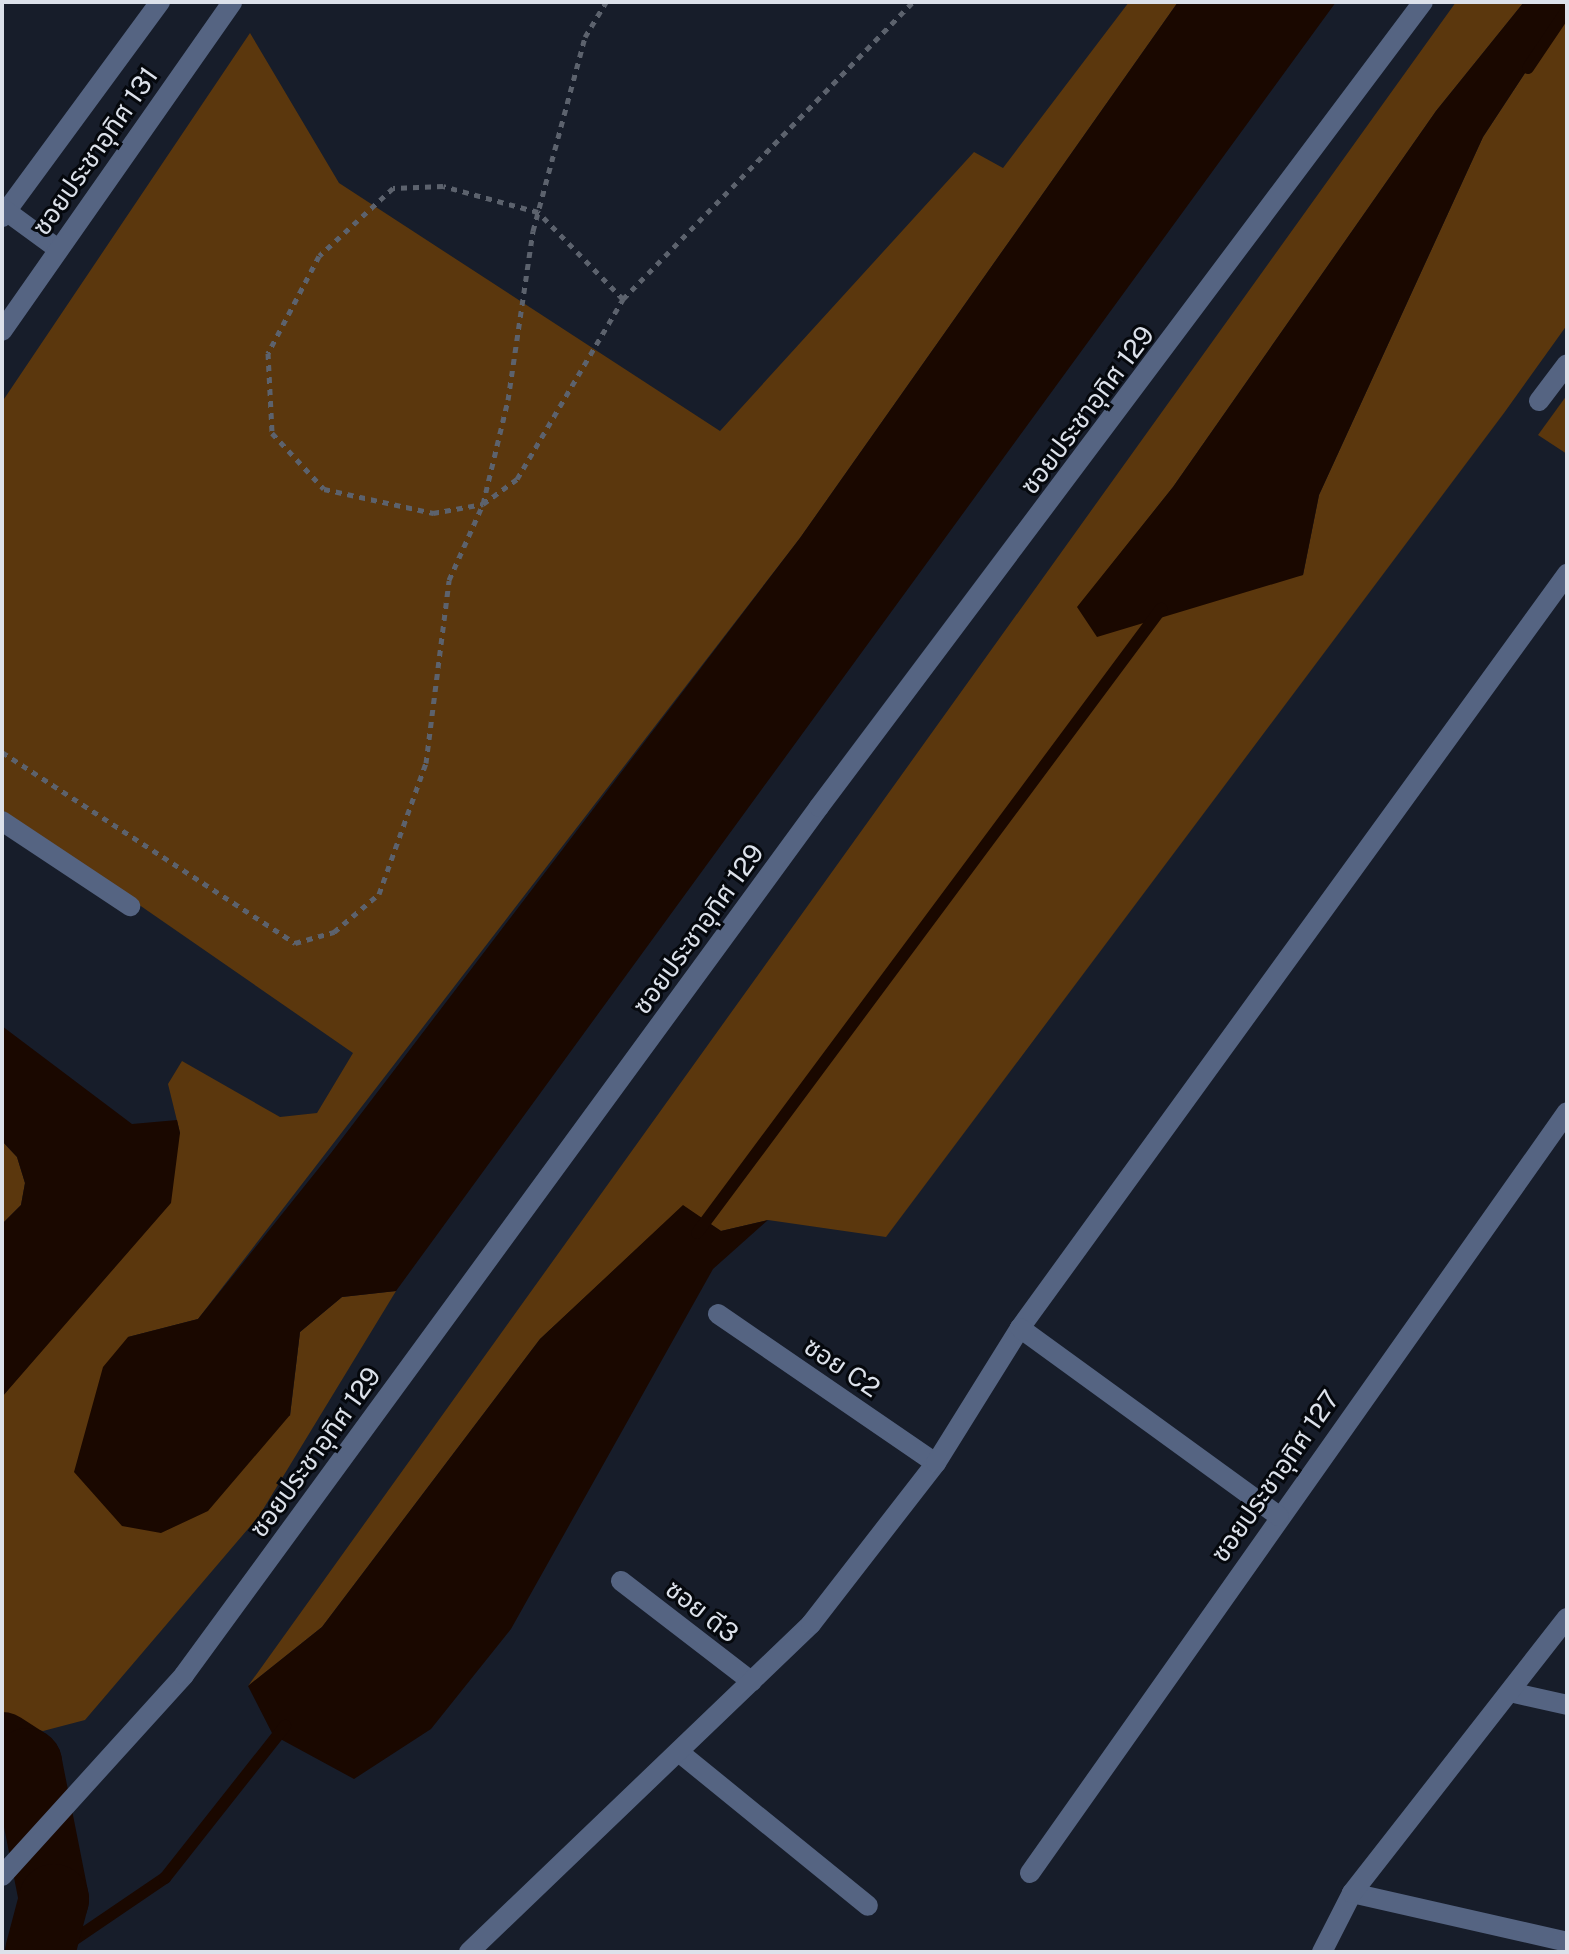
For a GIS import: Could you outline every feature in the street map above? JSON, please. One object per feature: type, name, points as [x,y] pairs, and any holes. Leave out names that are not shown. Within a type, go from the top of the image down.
[{"type":"street","points":[[58,249],[3,212],[160,2]]},
{"type":"street","name":"ซอยประชาอุทิศ 131","points":[[2,331],[232,2]]},
{"type":"street","name":"ซอยประชาอุทิศ 129","points":[[2,1876],[184,1675],[819,807],[1423,2]]},
{"type":"street","points":[[1539,401],[1567,364]]},
{"type":"street","points":[[469,1952],[680,1753],[847,1582],[936,1463],[1020,1328],[1567,574]]},
{"type":"street","points":[[2,821],[130,906]]},
{"type":"street","name":"ซอยประชาอุทิศ 127","points":[[1030,1873],[1567,1112]]},
{"type":"street","name":"ซอย C2","points":[[718,1314],[936,1463]]},
{"type":"street","points":[[1020,1328],[1279,1516]]},
{"type":"street","name":"ซอย ดี3","points":[[621,1581],[752,1682]]},
{"type":"street","points":[[1322,1952],[1352,1893],[1567,1618]]},
{"type":"street","points":[[1510,1692],[1567,1705]]},
{"type":"street","points":[[680,1753],[868,1906]]},
{"type":"street","points":[[1352,1893],[1567,1942]]},
{"type":"path","points":[[2,752],[295,943],[334,932],[379,894],[410,823],[435,711],[449,580],[483,504],[508,400],[538,212],[585,37],[606,2]]},
{"type":"path","points":[[623,299],[538,212],[443,186],[393,188],[319,256],[268,353],[272,433],[324,489],[433,513],[483,504],[517,479],[623,299],[913,2]]},
{"type":"shaded area","points":[[1129,2],[1178,2],[800,538],[198,1319],[128,1337],[290,1416],[300,1332],[342,1297],[396,1291],[259,1516],[85,1720],[43,1731],[2,1721],[2,1397],[63,1322],[180,1133],[168,1084],[182,1061],[280,1117],[317,1113],[353,1053],[2,810],[2,402],[250,33],[339,183],[720,431],[974,152],[1003,168]]},
{"type":"shaded area","points":[[1178,2],[1336,2],[396,1291],[342,1297],[300,1332],[290,1415],[208,1511],[161,1533],[122,1526],[74,1472],[103,1367],[128,1337],[198,1319],[331,1153],[800,538]]},
{"type":"shaded area","points":[[1456,2],[1524,2],[1436,111],[1173,487],[1078,607],[1303,575],[1319,495],[1483,137],[1567,9],[1567,325],[1504,413],[886,1237],[768,1220],[721,1231],[683,1206],[540,1339],[322,1627],[248,1686]]},
{"type":"shaded area","points":[[1524,2],[1567,2],[1567,9],[1483,137],[1319,495],[1303,575],[1097,637],[1077,607],[1173,487],[1436,111]]},
{"type":"shaded area","points":[[1567,395],[1567,454],[1538,435]]},
{"type":"shaded area","points":[[2,1026],[132,1124],[177,1120],[180,1133],[171,1203],[2,1397],[2,1224],[21,1205],[25,1183],[17,1157],[2,1141]]},
{"type":"shaded area","points":[[2,1141],[17,1157],[25,1183],[21,1205],[2,1224]]},
{"type":"shaded area","points":[[683,1205],[721,1231],[768,1220],[713,1269],[511,1629],[431,1729],[354,1779],[273,1735],[248,1686],[322,1627],[540,1339]]},
{"type":"waterway","points":[[1528,68],[1567,10]]},
{"type":"waterway","points":[[697,1233],[1161,609]]},
{"type":"waterway","points":[[56,1952],[165,1878],[285,1726]]},
{"type":"waterway","points":[[2,1747],[27,1763],[54,1899],[40,1952]]}]
